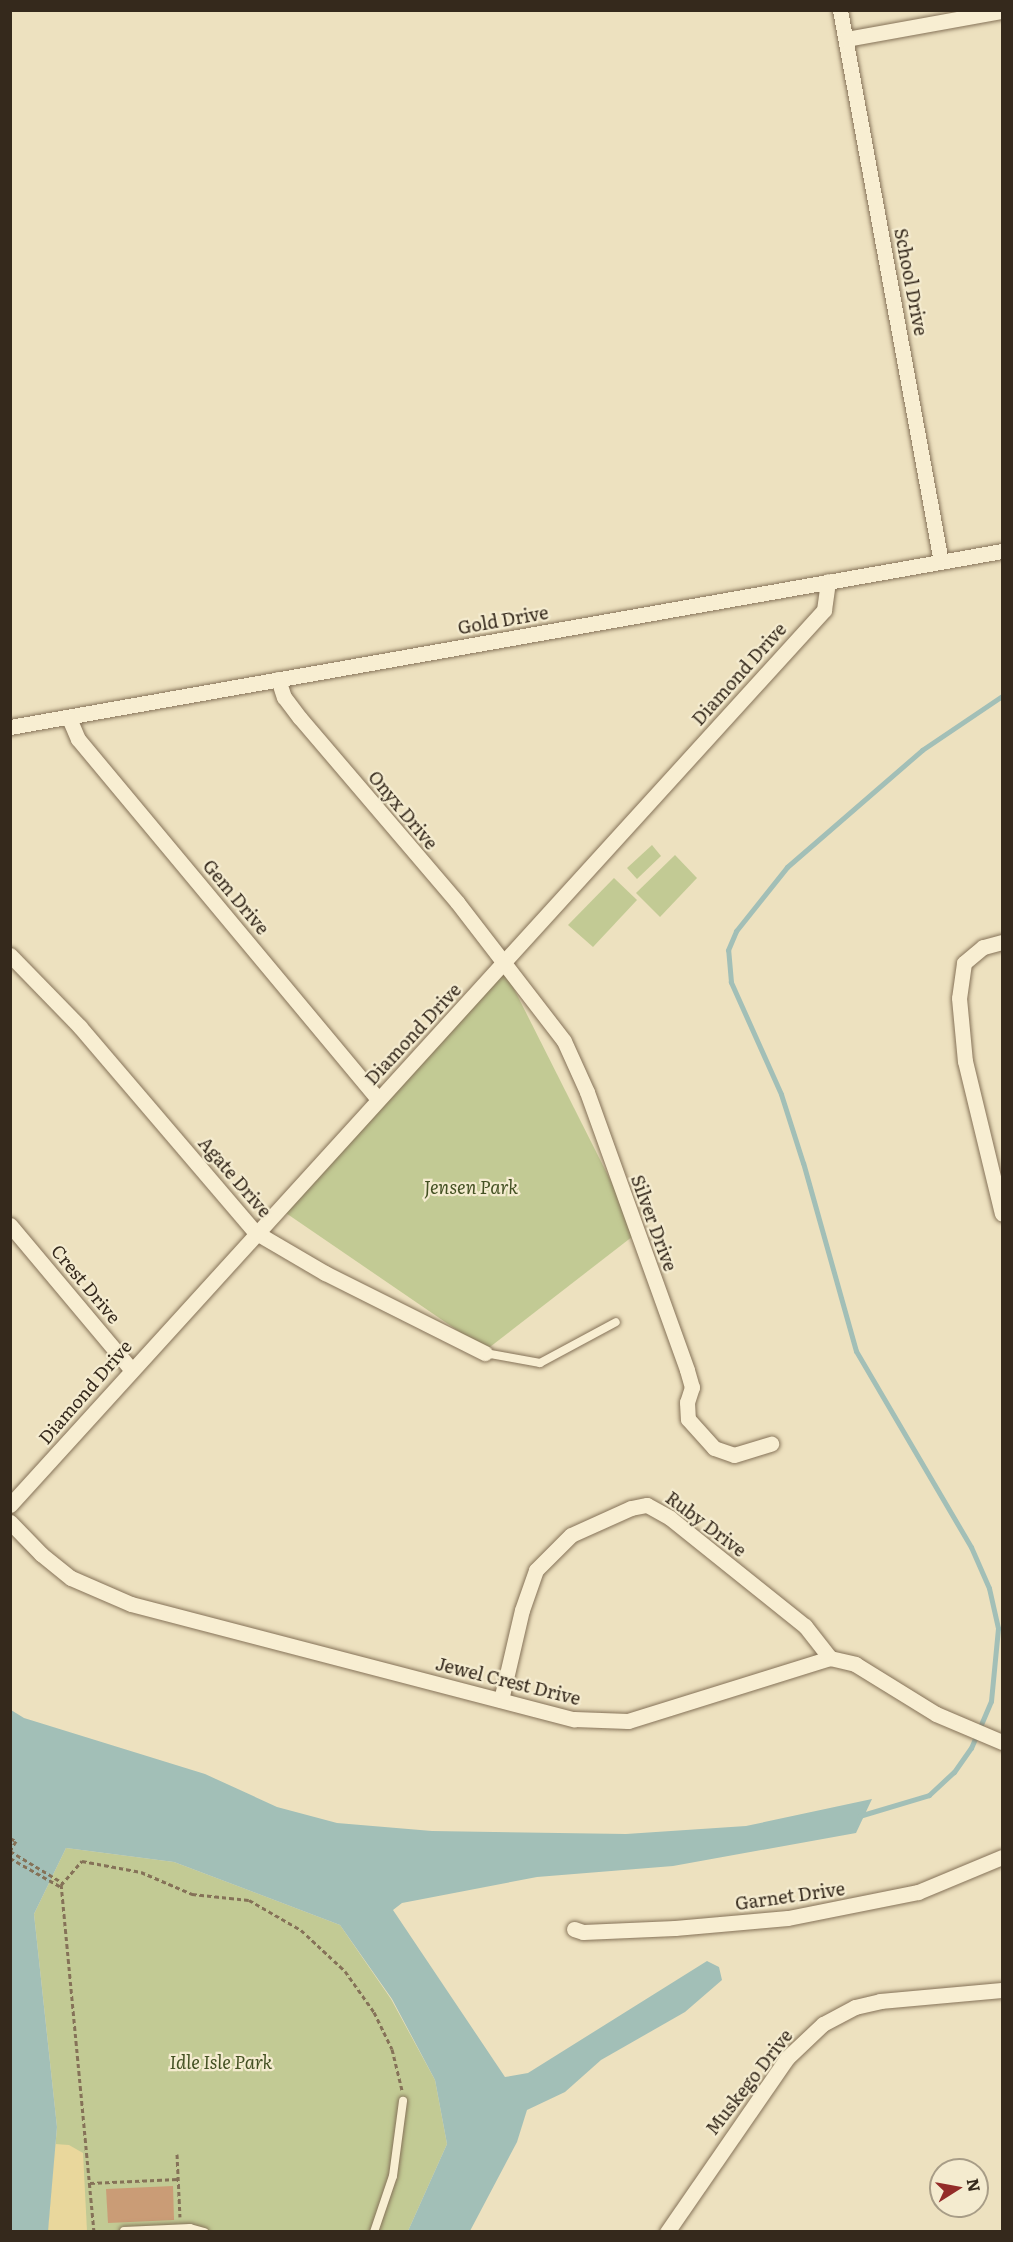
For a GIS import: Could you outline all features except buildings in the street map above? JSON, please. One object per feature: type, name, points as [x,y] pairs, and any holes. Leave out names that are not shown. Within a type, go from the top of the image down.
[{"type":"street","name":"School Drive","points":[[840,10],[941,562]]},
{"type":"street","points":[[846,39],[1002,11]]},
{"type":"street","name":"Gold Drive","points":[[10,727],[1002,551]]},
{"type":"street","name":"Diamond Drive","points":[[10,1505],[255,1232],[330,1158],[378,1099],[824,610],[828,581]]},
{"type":"street","name":"Onyx Drive","points":[[278,679],[284,697],[300,718],[457,902],[502,965]]},
{"type":"street","name":"Gem Drive","points":[[69,718],[78,739],[378,1099]]},
{"type":"street","points":[[1002,942],[983,947],[964,963],[959,998],[965,1061],[1002,1214]]},
{"type":"street","name":"Agate Drive","points":[[10,955],[80,1028],[255,1232],[307,1263],[485,1353]]},
{"type":"street","name":"Silver Drive","points":[[502,965],[536,1001],[564,1041],[586,1092],[687,1370],[692,1387],[687,1402],[688,1419],[714,1448],[734,1455],[771,1444]]},
{"type":"street","name":"Crest Drive","points":[[10,1225],[131,1369]]},
{"type":"street","name":"Ruby Drive","points":[[501,1700],[522,1610],[536,1570],[571,1535],[631,1508],[647,1505],[670,1518],[805,1626],[830,1658]]},
{"type":"street","name":"Jewel Crest Drive","points":[[10,1522],[40,1554],[71,1578],[131,1605],[574,1719],[628,1721],[830,1658]]},
{"type":"street","points":[[830,1658],[872,1673],[936,1714],[1002,1742]]},
{"type":"street","name":"Garnet Drive","points":[[574,1929],[583,1932],[664,1928],[788,1918],[918,1892],[1002,1857]]},
{"type":"street","name":"Muskego Drive","points":[[666,2232],[787,2058],[823,2024],[855,2007],[880,2001],[1002,1990]]},
{"type":"lane","points":[[485,1353],[540,1363],[615,1322]]},
{"type":"lane","points":[[374,2232],[393,2176],[403,2101]]},
{"type":"lane","points":[[124,2231],[180,2228],[204,2232]]},
{"type":"path","points":[[10,1838],[16,1840],[10,1851],[63,1883]]},
{"type":"path","points":[[10,1858],[61,1887]]},
{"type":"path","points":[[94,2232],[61,1887],[82,1861],[141,1872],[192,1894],[249,1900],[273,1911],[302,1930],[345,1971],[374,2012],[401,2076],[403,2101]]},
{"type":"path","points":[[177,2154],[180,2228]]},
{"type":"path","points":[[90,2183],[178,2179]]},
{"type":"green space","points":[[652,845],[661,856],[637,879],[627,868]]},
{"type":"green space","points":[[675,855],[697,878],[660,917],[636,893]]},
{"type":"green space","points":[[614,878],[637,900],[593,947],[568,925]]},
{"type":"green space","name":"Jensen Park","points":[[502,965],[637,1233],[486,1350],[280,1209]]},
{"type":"green space","name":"Idle Isle Park","points":[[66,1848],[174,1862],[340,1925],[391,1999],[435,2080],[447,2144],[408,2231],[48,2231],[57,2127],[34,1914]]},
{"type":"sand","points":[[55,2144],[69,2145],[83,2153],[87,2231],[48,2232]]},
{"type":"water","points":[[11,1710],[24,1718],[205,1774],[277,1807],[337,1823],[432,1831],[626,1834],[746,1826],[872,1799],[856,1833],[673,1866],[537,1877],[402,1903],[393,1910],[505,2077],[528,2073],[707,1961],[719,1967],[722,1980],[685,2012],[601,2060],[565,2092],[527,2110],[517,2142],[470,2231],[408,2231],[447,2144],[435,2080],[392,1999],[340,1925],[174,1862],[66,1848],[34,1914],[57,2127],[48,2231],[11,2231]]},
{"type":"waterway","points":[[859,1816],[929,1795],[954,1772],[971,1748],[991,1701],[998,1628],[989,1588],[971,1547],[856,1351],[781,1094],[731,982],[728,950],[736,931],[787,867],[922,750],[1002,696]]}]
